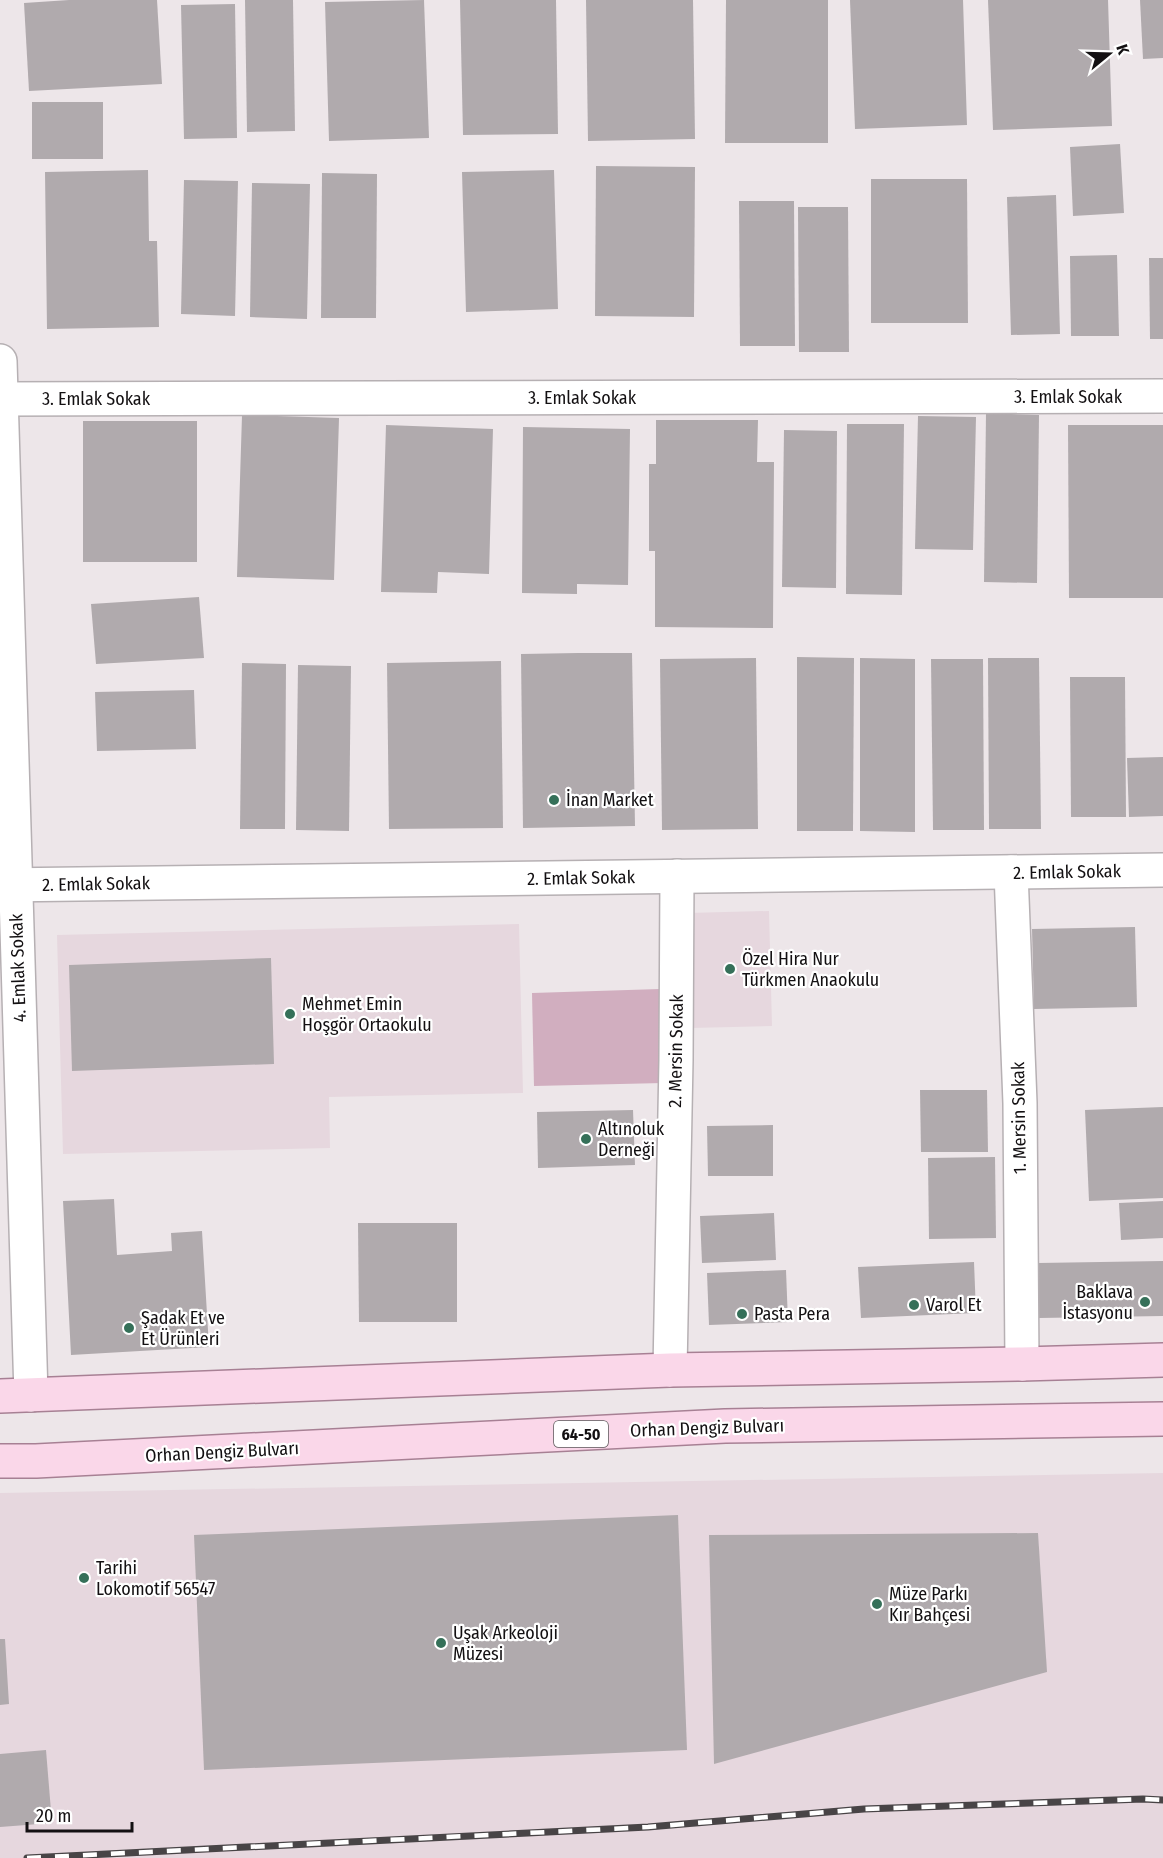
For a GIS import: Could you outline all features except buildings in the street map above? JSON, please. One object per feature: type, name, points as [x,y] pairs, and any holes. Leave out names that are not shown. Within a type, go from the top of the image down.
[{"type":"main road","points":[[15,1395],[670,1370],[1163,1360]]},
{"type":"main road","name":"Orhan Dengiz Bulvarı","points":[[0,1461],[725,1426],[1163,1419]]},
{"type":"street","name":"4. Emlak Sokak","points":[[0,361],[15,1395]]},
{"type":"street","name":"3. Emlak Sokak","points":[[1,399],[1163,396]]},
{"type":"street","name":"2. Emlak Sokak","points":[[8,885],[1163,870]]},
{"type":"street","name":"1. Mersin Sokak","points":[[1011,872],[1020,1103],[1022,1364]]},
{"type":"street","name":"2. Mersin Sokak","points":[[670,1370],[677,876]]},
{"type":"shaded area","name":"Özel Hira Nur Türkmen Anaokulu","points":[[769,911],[772,1026],[691,1028],[687,913]]},
{"type":"shaded area","name":"Mehmet Emin Hoşgör Ortaokulu","points":[[519,924],[523,1093],[329,1097],[330,1148],[63,1154],[57,935]]},
{"type":"shaded area","points":[[660,989],[663,1083],[534,1086],[532,993]]},
{"type":"shaded area","points":[[1163,1473],[1163,1858],[0,1858],[0,1493]]},
{"type":"railway","points":[[27,1858],[648,1827],[864,1809],[1163,1800]]},
{"type":"place","name":"İnan Market","points":[[554,800]]},
{"type":"place","name":"Özel Hira Nur Türkmen Anaokulu","points":[[730,969]]},
{"type":"place","name":"Mehmet Emin Hoşgör Ortaokulu","points":[[290,1014]]},
{"type":"place","name":"Altınoluk Derneği","points":[[586,1139]]},
{"type":"place","name":"Baklava İstasyonu","points":[[1145,1302]]},
{"type":"place","name":"Varol Et","points":[[914,1305]]},
{"type":"place","name":"Pasta Pera","points":[[742,1314]]},
{"type":"place","name":"Şadak Et ve Et Ürünleri","points":[[129,1328]]},
{"type":"place","name":"Tarihi Lokomotif 56547","points":[[84,1578]]},
{"type":"place","name":"Müze Parkı Kır Bahçesi","points":[[877,1604]]},
{"type":"place","name":"Uşak Arkeoloji Müzesi","points":[[441,1643]]}]
